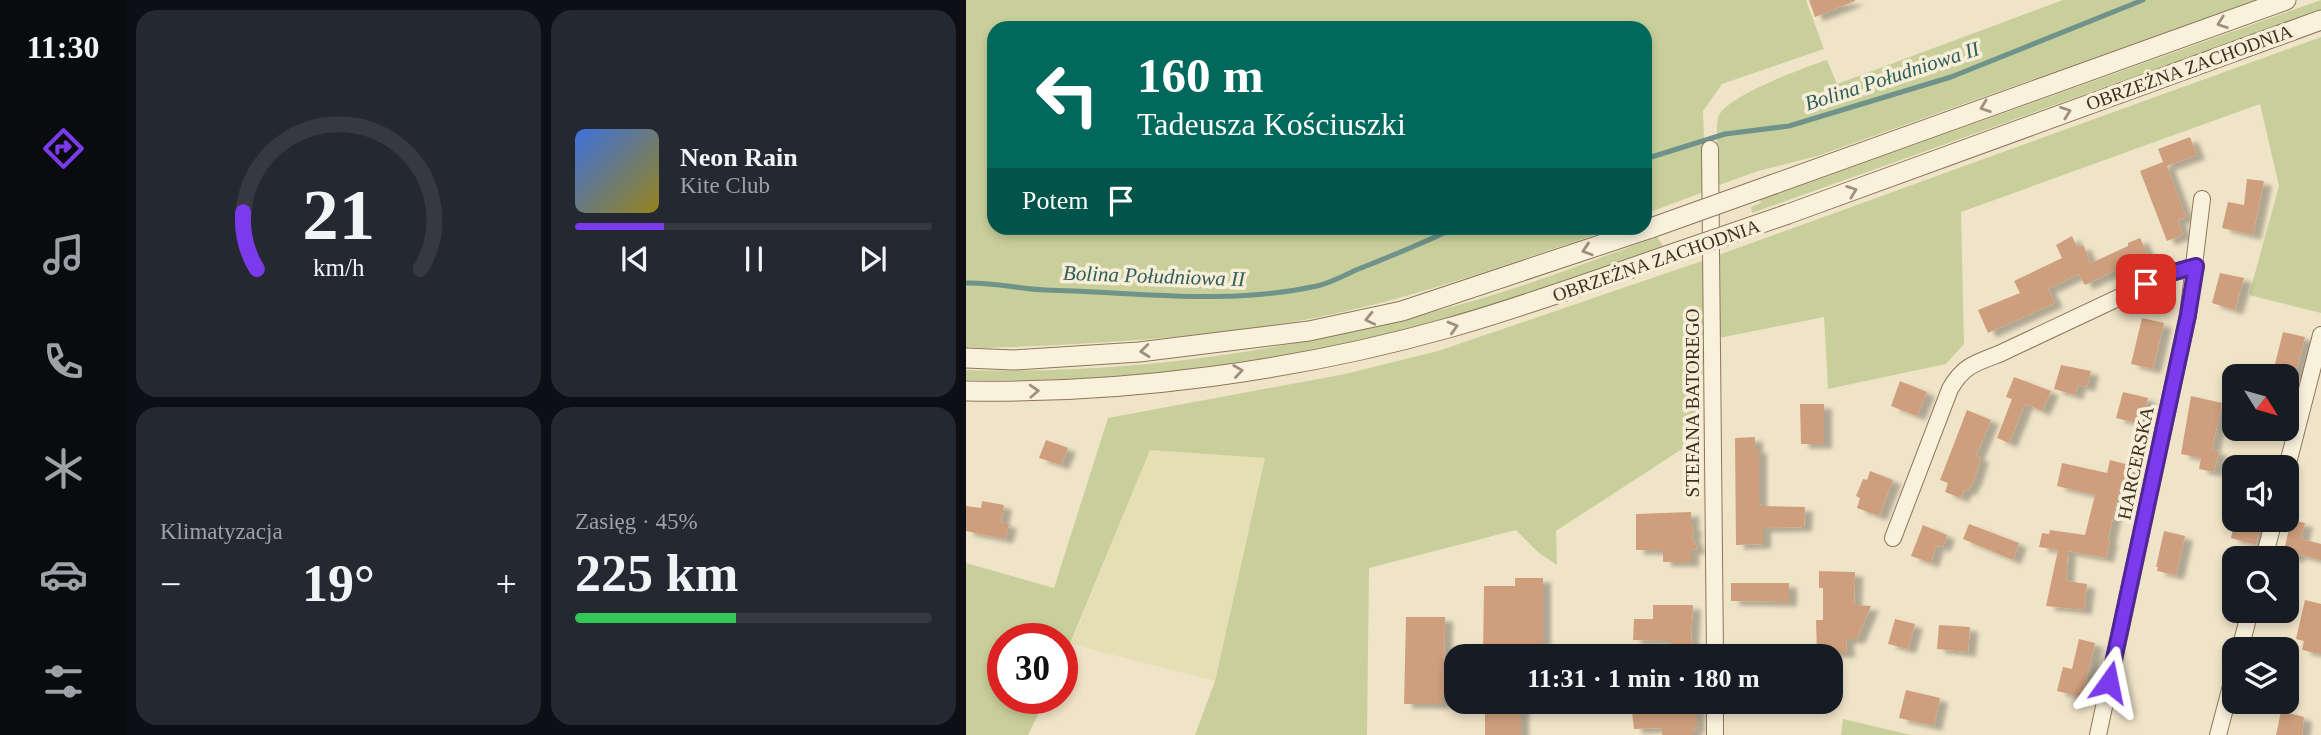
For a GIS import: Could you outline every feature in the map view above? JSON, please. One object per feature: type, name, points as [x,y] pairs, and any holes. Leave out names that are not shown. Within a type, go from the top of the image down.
[{"type":"street","name":"OBRZEŻNA ZACHODNIA","points":[[1652,228],[2286,0]]},
{"type":"street","name":"OBRZEŻNA ZACHODNIA","points":[[966,391],[1019,392],[1147,384],[1315,360],[1434,332],[1506,311],[1788,214],[2321,20]]},
{"type":"street","name":"STEFANA BATOREGO","points":[[1710,149],[1715,644]]},
{"type":"street","name":"HARCERSKA","points":[[2098,735],[2188,315],[2202,199]]},
{"type":"street","name":"OBRZEŻNA ZACHODNIA","points":[[966,358],[1014,360],[1139,352],[1320,329],[1402,311],[1630,235]]},
{"type":"street","points":[[1893,538],[1950,389],[1959,373],[1972,364],[1999,354],[2171,273],[2196,266]]},
{"type":"street","points":[[2290,455],[2321,335]]},
{"type":"street","points":[[1715,714],[1715,735]]},
{"type":"street","points":[[2218,735],[2224,714]]},
{"type":"shaded area","points":[[1150,450],[1265,458],[1215,681],[1078,646],[1078,627]]},
{"type":"green space","points":[[966,0],[1806,0],[1824,49],[1722,84],[1703,111],[1706,191],[1652,211],[1652,21],[987,21],[987,235],[1594,235],[1432,288],[1320,317],[1152,339],[966,347]]},
{"type":"green space","points":[[2063,0],[2256,0],[1817,156],[1758,171],[1719,185],[1718,118],[1723,110],[1749,92],[1827,60],[1837,84]]},
{"type":"green space","points":[[2321,0],[2321,10],[1752,213],[1751,207],[1761,203],[1760,200]]},
{"type":"green space","points":[[2321,37],[2321,313],[2249,295],[2279,186],[2260,104],[1961,212],[1964,344],[1946,364],[1828,389],[1824,317],[1704,341],[1699,438],[1556,531],[1557,565],[1539,553],[1516,530],[1369,568],[1367,735],[1195,735],[1215,681],[1265,458],[1150,450],[1078,624],[987,623],[987,714],[1038,714],[1028,735],[966,735],[966,563],[1054,588],[1108,418],[1345,374],[1438,351],[1702,261]]},
{"type":"green space","points":[[1657,237],[1663,246],[1543,288],[1422,326],[1340,346],[1248,362],[1154,374],[966,380],[966,370],[1092,368],[1154,363],[1217,356],[1340,334],[1487,297]]},
{"type":"green space","points":[[1843,719],[1911,735],[1841,735]]},
{"type":"building","points":[[1809,0],[1855,0],[1855,1],[1815,17]]},
{"type":"building","points":[[2190,137],[2197,155],[2167,166],[2186,217],[2178,220],[2183,235],[2167,241],[2140,171],[2163,162],[2158,149]]},
{"type":"building","points":[[2247,179],[2264,181],[2253,235],[2222,228],[2228,202],[2244,205]]},
{"type":"building","points":[[2072,236],[2077,247],[2083,245],[2091,263],[2140,238],[2151,261],[2122,275],[2118,269],[2085,285],[2079,274],[2048,289],[2055,303],[1988,333],[1978,310],[2020,293],[2014,281],[2062,258],[2056,245]]},
{"type":"building","points":[[2220,273],[2244,278],[2235,310],[2212,303]]},
{"type":"building","points":[[2142,318],[2164,323],[2153,369],[2131,364]]},
{"type":"building","points":[[2283,332],[2305,337],[2298,364],[2275,364]]},
{"type":"building","points":[[2061,365],[2091,371],[2087,387],[2078,385],[2075,395],[2054,389]]},
{"type":"building","points":[[2014,377],[2051,391],[2042,411],[2025,404],[2009,443],[1997,438],[2012,399],[2006,397]]},
{"type":"building","points":[[1900,381],[1927,392],[1917,416],[1891,406]]},
{"type":"building","points":[[2123,392],[2148,398],[2141,424],[2116,418]]},
{"type":"building","points":[[2191,396],[2222,403],[2212,450],[2219,451],[2214,472],[2199,469],[2201,458],[2181,454]]},
{"type":"building","points":[[1800,404],[1824,404],[1824,444],[1801,444]]},
{"type":"building","points":[[1967,410],[1991,420],[1976,456],[1981,458],[1974,480],[1968,491],[1964,490],[1961,498],[1945,492],[1948,483],[1940,480]]},
{"type":"building","points":[[1755,437],[1755,449],[1759,449],[1759,503],[1761,506],[1805,507],[1804,527],[1763,528],[1763,544],[1736,545],[1735,438]]},
{"type":"building","points":[[1046,440],[1068,448],[1061,465],[1039,458]]},
{"type":"building","points":[[2110,460],[2133,466],[2128,488],[2120,486],[2106,558],[2068,551],[2066,581],[2087,584],[2084,610],[2046,606],[2058,550],[2039,547],[2042,533],[2049,534],[2050,530],[2085,535],[2095,495],[2057,486],[2062,463],[2107,473]]},
{"type":"building","points":[[1870,471],[1893,480],[1879,516],[1857,508],[1860,498],[1856,496],[1863,479],[1867,480]]},
{"type":"building","points":[[982,501],[1004,505],[1001,522],[1009,524],[1005,539],[966,531],[966,506],[981,508]]},
{"type":"building","points":[[1691,512],[1694,530],[1692,537],[1698,549],[1691,550],[1691,562],[1663,562],[1663,550],[1636,550],[1636,514]]},
{"type":"building","points":[[2299,522],[2305,523],[2301,539],[2321,544],[2321,560],[2299,554],[2299,546],[2285,546],[2288,532],[2299,532]]},
{"type":"building","points":[[1969,524],[2019,543],[2013,560],[1963,539]]},
{"type":"building","points":[[1923,525],[1947,535],[1943,547],[1936,546],[1931,563],[1911,556]]},
{"type":"building","points":[[2164,531],[2185,536],[2176,575],[2157,571]]},
{"type":"building","points":[[2232,532],[2259,532],[2256,545],[2231,538]]},
{"type":"building","points":[[1819,571],[1855,572],[1854,605],[1871,606],[1857,639],[1846,639],[1847,653],[1843,653],[1843,644],[1817,644],[1816,620],[1823,620],[1823,588],[1819,588]]},
{"type":"building","points":[[1515,578],[1543,578],[1543,644],[1483,644],[1484,586],[1515,586]]},
{"type":"building","points":[[1731,583],[1789,583],[1789,602],[1731,601]]},
{"type":"building","points":[[2305,600],[2321,604],[2321,654],[2302,650],[2304,641],[2296,637]]},
{"type":"building","points":[[1653,605],[1693,605],[1691,639],[1694,644],[1633,640],[1634,619],[1653,619]]},
{"type":"building","points":[[1406,617],[1445,617],[1442,704],[1404,704]]},
{"type":"building","points":[[1895,619],[1915,624],[1908,649],[1888,644]]},
{"type":"building","points":[[1939,625],[1970,627],[1968,652],[1937,649]]},
{"type":"building","points":[[2079,639],[2095,643],[2082,697],[2057,691],[2063,667],[2072,669]]},
{"type":"building","points":[[1906,690],[1940,698],[1934,726],[1899,718]]},
{"type":"building","points":[[1485,714],[1521,714],[1521,735],[1485,735]]},
{"type":"building","points":[[1632,714],[1697,714],[1697,727],[1693,735],[1662,735],[1662,728],[1634,729]]},
{"type":"building","points":[[2280,714],[2304,717],[2302,735],[2276,735]]},
{"type":"waterway","name":"Bolina Południowa II","points":[[1652,157],[1725,134],[1789,126],[1951,77],[2143,0]]},
{"type":"waterway","name":"Bolina Południowa II","points":[[966,283],[1045,290],[1215,297],[1283,292],[1327,283],[1439,235]]},
{"type":"route","points":[[2109,682],[2188,315],[2196,266],[2146,284]]}]
